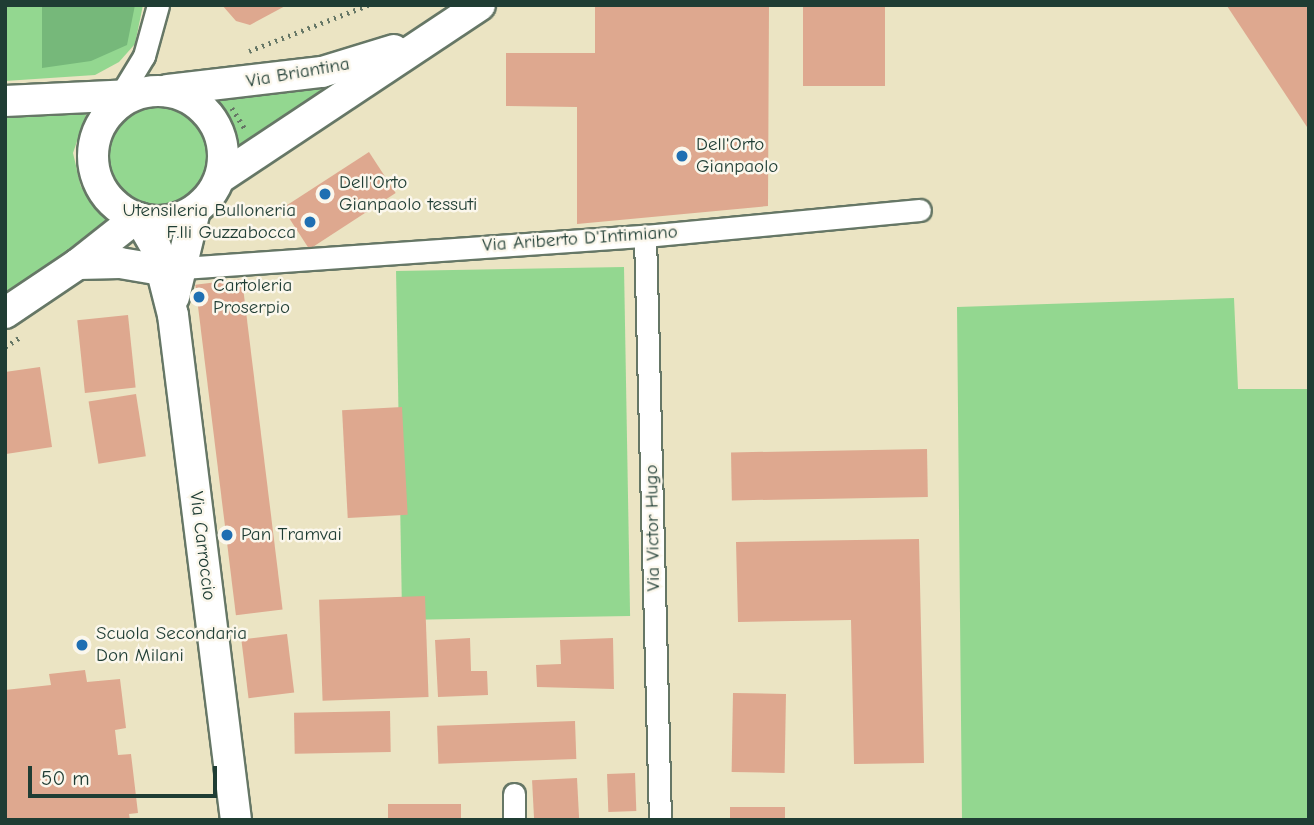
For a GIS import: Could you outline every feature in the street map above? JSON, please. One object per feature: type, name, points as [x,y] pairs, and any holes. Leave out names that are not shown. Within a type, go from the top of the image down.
[{"type":"main road","name":"Via Briantina","points":[[220,178],[480,5]]},
{"type":"main road","name":"Via Briantina","points":[[162,90],[322,72],[430,37]]},
{"type":"main road","points":[[5,102],[122,99],[162,90],[196,103],[214,121],[222,145],[220,178],[191,223],[170,269],[120,263],[78,264]]},
{"type":"main road","points":[[122,99],[94,139],[94,174],[105,196],[137,218],[191,223]]},
{"type":"main road","points":[[5,313],[78,264],[137,218]]},
{"type":"main road","name":"Via Carroccio","points":[[137,218],[170,269],[173,315],[236,820]]},
{"type":"street","points":[[122,99],[144,56],[158,5]]},
{"type":"street","name":"Via Ariberto D'Intimiano","points":[[170,269],[239,261],[645,236],[920,210]]},
{"type":"street","name":"Via Ariberto D'Intimiano","points":[[191,223],[208,254],[239,261]]},
{"type":"street","name":"Via Victor Hugo","points":[[645,236],[660,820]]},
{"type":"street","points":[[514,794],[514,820]]},
{"type":"green space","points":[[5,5],[143,5],[135,44],[119,62],[95,75],[5,81]]},
{"type":"green space","points":[[42,5],[135,5],[127,45],[91,61],[42,68]]},
{"type":"green space","points":[[376,62],[236,158],[235,143],[218,106],[204,92]]},
{"type":"green space","points":[[156,102],[176,106],[193,117],[204,134],[208,154],[204,174],[193,191],[176,202],[156,206],[136,202],[119,191],[108,174],[104,154],[108,134],[119,117],[136,106]]},
{"type":"green space","points":[[87,112],[73,153],[81,187],[114,224],[5,292],[5,117]]},
{"type":"green space","points":[[624,267],[630,616],[402,620],[396,271]]},
{"type":"green space","points":[[1234,298],[1238,389],[1309,389],[1309,820],[962,820],[957,307]]},
{"type":"building","points":[[222,5],[287,5],[250,25],[236,21]]},
{"type":"building","name":"Dell'Orto Gianpaolo","points":[[595,5],[769,5],[768,206],[577,224],[577,107],[506,106],[506,53],[595,53]]},
{"type":"building","points":[[803,5],[885,5],[885,86],[803,86]]},
{"type":"building","points":[[1309,5],[1309,130],[1227,6]]},
{"type":"building","points":[[369,152],[396,193],[309,249],[283,208]]},
{"type":"building","points":[[242,279],[283,610],[236,615],[195,285]]},
{"type":"building","points":[[128,315],[136,388],[85,393],[77,320]]},
{"type":"building","points":[[40,367],[52,447],[6,454],[5,372]]},
{"type":"building","points":[[136,394],[146,456],[98,464],[89,402]]},
{"type":"building","points":[[402,407],[408,515],[348,518],[342,410]]},
{"type":"building","points":[[927,449],[928,497],[732,500],[731,452]]},
{"type":"building","points":[[919,539],[924,763],[854,764],[851,620],[738,622],[736,542]]},
{"type":"building","points":[[425,596],[429,697],[323,701],[319,600]]},
{"type":"building","points":[[287,634],[294,693],[249,698],[241,640]]},
{"type":"building","points":[[470,638],[471,671],[487,671],[488,695],[438,697],[435,640]]},
{"type":"building","points":[[613,638],[614,689],[537,687],[536,665],[561,664],[560,640]]},
{"type":"building","points":[[85,670],[87,682],[120,679],[126,728],[115,730],[118,755],[131,754],[138,813],[129,814],[130,820],[5,820],[5,690],[51,685],[49,674]]},
{"type":"building","points":[[733,693],[786,694],[785,773],[732,772]]},
{"type":"building","points":[[390,711],[391,752],[295,754],[294,713]]},
{"type":"building","points":[[575,721],[576,759],[438,764],[437,726]]},
{"type":"building","points":[[635,773],[636,811],[608,812],[607,774]]},
{"type":"building","points":[[577,778],[579,820],[534,820],[532,780]]},
{"type":"building","points":[[388,804],[461,804],[461,820],[388,820]]},
{"type":"building","points":[[730,807],[785,807],[785,820],[730,820]]},
{"type":"place","name":"Dell'Orto Gianpaolo","points":[[682,156]]},
{"type":"place","name":"Dell'Orto Gianpaolo tessuti","points":[[325,194]]},
{"type":"place","name":"Utensileria Bulloneria F.lli Guzzabocca","points":[[310,222]]},
{"type":"place","name":"Cartoleria Proserpio","points":[[199,297]]},
{"type":"place","name":"Pan Tramvai","points":[[227,535]]},
{"type":"place","name":"Scuola Secondaria Don Milani","points":[[82,645]]}]
